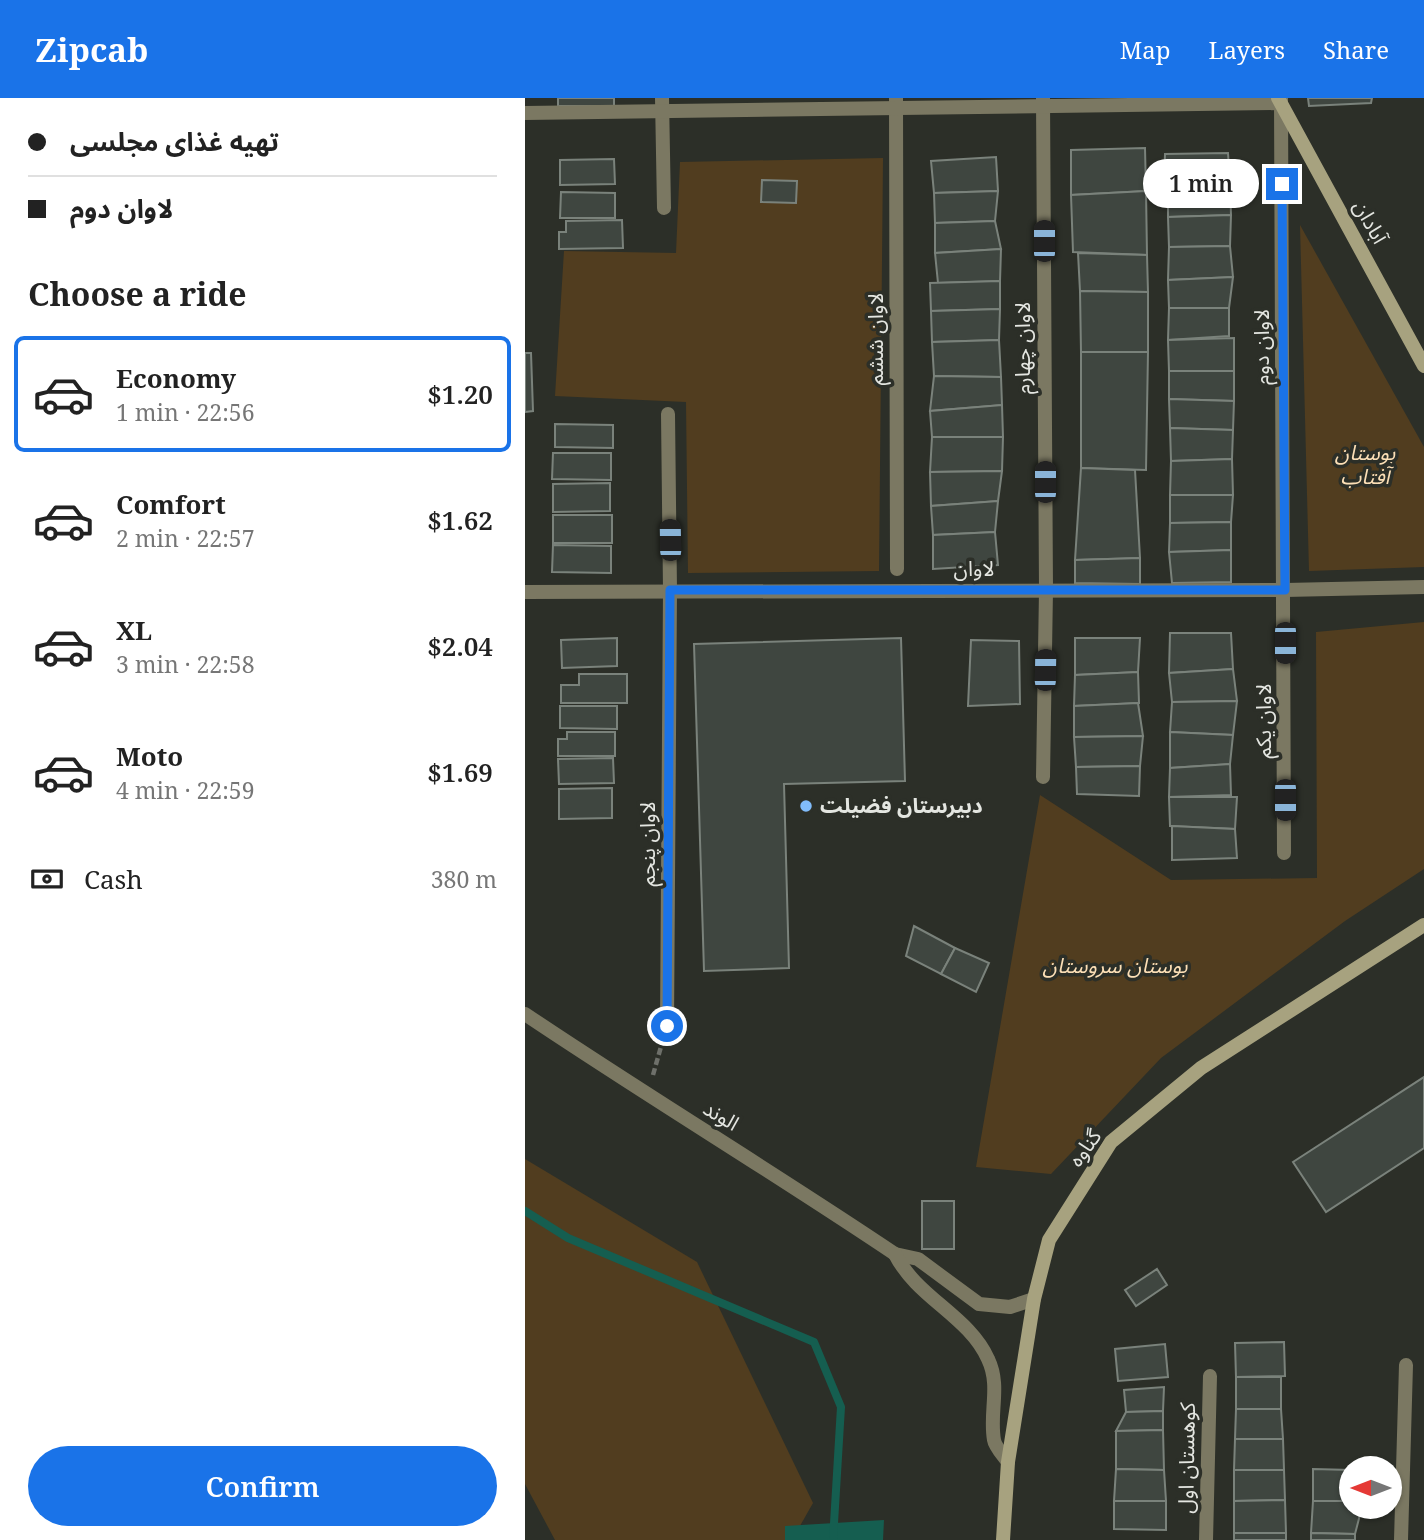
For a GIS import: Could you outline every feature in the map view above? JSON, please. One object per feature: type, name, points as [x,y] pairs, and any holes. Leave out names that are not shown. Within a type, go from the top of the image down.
[{"type":"main road","name":"آبادان","points":[[1280,100],[1424,366]]},
{"type":"main road","name":"گناوه","points":[[1003,1540],[1009,1462],[1034,1299],[1049,1240],[1111,1142],[1202,1068],[1424,925]]},
{"type":"street","points":[[525,113],[662,105],[1280,100]]},
{"type":"street","name":"لاوان دوم","points":[[1280,100],[1285,590]]},
{"type":"street","name":"لاوان چهارم","points":[[1043,102],[1046,590],[1043,776]]},
{"type":"street","name":"لاوان ششم","points":[[896,103],[897,569]]},
{"type":"street","points":[[662,105],[664,208]]},
{"type":"street","name":"لاوان پنجم","points":[[667,1026],[670,590],[668,414]]},
{"type":"street","name":"لاوان","points":[[525,592],[1285,590],[1424,587]]},
{"type":"street","name":"لاوان یکم","points":[[1285,590],[1285,853]]},
{"type":"street","name":"الوند","points":[[525,1014],[647,1096],[773,1172],[895,1254]]},
{"type":"street","points":[[895,1254],[918,1259],[979,1304],[1010,1307],[1034,1299]]},
{"type":"street","points":[[895,1254],[906,1276],[974,1336],[989,1359],[996,1388],[994,1442],[1009,1462]]},
{"type":"street","points":[[1401,1540],[1406,1365]]},
{"type":"street","name":"کوهستان اول","points":[[1206,1540],[1210,1376]]},
{"type":"path","points":[[647,1096],[667,1026]]},
{"type":"green space","points":[[883,158],[879,571],[688,573],[686,402],[555,396],[564,251],[676,253],[680,162]]},
{"type":"green space","name":"بوستان آفتاب","points":[[1300,225],[1424,447],[1424,567],[1309,571]]},
{"type":"green space","name":"بوستان سروستان","points":[[1424,622],[1424,869],[1345,921],[1161,1058],[1051,1174],[976,1167],[1040,795],[1171,880],[1317,878],[1316,632]]},
{"type":"green space","points":[[525,1159],[697,1262],[813,1503],[792,1540],[555,1540],[525,1484]]},
{"type":"water","points":[[884,1520],[883,1540],[785,1540],[785,1526]]},
{"type":"building","points":[[558,98],[614,98],[614,106],[558,106]]},
{"type":"building","points":[[1308,98],[1372,98],[1371,103],[1309,106]]},
{"type":"building","points":[[1145,148],[1146,191],[1071,195],[1071,150]]},
{"type":"building","points":[[1228,153],[1230,184],[1164,185],[1165,154]]},
{"type":"building","points":[[996,157],[998,191],[934,193],[931,161]]},
{"type":"building","points":[[614,159],[615,184],[560,185],[560,160]]},
{"type":"building","points":[[762,180],[797,181],[796,203],[761,202]]},
{"type":"building","points":[[1230,184],[1231,215],[1168,217],[1168,185]]},
{"type":"building","points":[[998,191],[995,221],[935,223],[934,193]]},
{"type":"building","points":[[1146,191],[1147,255],[1073,252],[1071,195]]},
{"type":"building","points":[[561,192],[615,193],[615,218],[560,218]]},
{"type":"building","points":[[1231,215],[1230,246],[1169,247],[1168,217]]},
{"type":"building","points":[[622,220],[623,248],[559,249],[559,232],[566,232],[566,221]]},
{"type":"building","points":[[995,221],[1001,249],[935,253],[935,223]]},
{"type":"building","points":[[1230,246],[1233,277],[1168,280],[1169,247]]},
{"type":"building","points":[[1001,249],[1000,281],[938,283],[935,253]]},
{"type":"building","points":[[1078,253],[1147,255],[1148,292],[1080,291]]},
{"type":"building","points":[[1233,277],[1229,308],[1169,308],[1168,280]]},
{"type":"building","points":[[1000,281],[1000,309],[931,311],[930,283]]},
{"type":"building","points":[[1080,291],[1148,292],[1148,352],[1081,352]]},
{"type":"building","points":[[1169,308],[1229,308],[1229,336],[1168,340]]},
{"type":"building","points":[[1000,309],[999,340],[932,342],[931,311]]},
{"type":"building","points":[[1234,338],[1234,371],[1169,371],[1168,340]]},
{"type":"building","points":[[999,340],[1001,377],[934,376],[932,342]]},
{"type":"building","points":[[1081,352],[1148,352],[1146,470],[1081,468]]},
{"type":"building","points":[[525,353],[531,353],[533,411],[525,412]]},
{"type":"building","points":[[1169,371],[1234,371],[1234,401],[1169,399]]},
{"type":"building","points":[[934,376],[1001,377],[1002,405],[930,411]]},
{"type":"building","points":[[1169,399],[1234,401],[1233,430],[1170,428]]},
{"type":"building","points":[[1002,405],[1003,437],[932,437],[930,411]]},
{"type":"building","points":[[555,424],[613,425],[613,448],[555,447]]},
{"type":"building","points":[[1170,428],[1233,430],[1232,459],[1171,461]]},
{"type":"building","points":[[932,437],[1003,437],[1002,471],[930,472]]},
{"type":"building","points":[[553,453],[611,453],[611,480],[552,479]]},
{"type":"building","points":[[1232,459],[1233,495],[1170,495],[1171,461]]},
{"type":"building","points":[[1081,468],[1135,470],[1140,558],[1075,560]]},
{"type":"building","points":[[1002,471],[998,501],[931,506],[930,472]]},
{"type":"building","points":[[610,483],[610,511],[553,512],[553,484]]},
{"type":"building","points":[[1170,495],[1233,495],[1231,522],[1170,523]]},
{"type":"building","points":[[998,501],[995,532],[933,535],[931,506]]},
{"type":"building","points":[[553,515],[612,515],[612,543],[553,543]]},
{"type":"building","points":[[1231,522],[1231,550],[1169,552],[1170,523]]},
{"type":"building","points":[[995,532],[998,565],[933,569],[933,535]]},
{"type":"building","points":[[553,545],[611,546],[611,573],[552,572]]},
{"type":"building","points":[[1231,550],[1231,582],[1172,583],[1169,552]]},
{"type":"building","points":[[1140,558],[1140,584],[1075,583],[1075,560]]},
{"type":"building","points":[[1170,633],[1231,633],[1233,669],[1169,673]]},
{"type":"building","points":[[617,638],[617,666],[562,668],[561,640]]},
{"type":"building","points":[[901,638],[905,781],[784,784],[789,968],[704,971],[694,644]]},
{"type":"building","points":[[1075,638],[1140,638],[1138,672],[1075,675]]},
{"type":"building","points":[[971,640],[1019,641],[1020,704],[968,706]]},
{"type":"building","points":[[1233,669],[1237,701],[1172,702],[1169,673]]},
{"type":"building","points":[[1138,672],[1139,703],[1074,706],[1075,675]]},
{"type":"building","points":[[579,674],[627,674],[627,703],[561,703],[561,685],[579,685]]},
{"type":"building","points":[[1237,701],[1233,735],[1170,732],[1172,702]]},
{"type":"building","points":[[1138,703],[1143,736],[1074,737],[1074,706]]},
{"type":"building","points":[[560,706],[617,706],[617,729],[560,728]]},
{"type":"building","points":[[567,732],[615,732],[615,756],[558,756],[558,739],[567,739]]},
{"type":"building","points":[[1170,732],[1233,735],[1230,764],[1170,768]]},
{"type":"building","points":[[1143,736],[1140,766],[1076,767],[1074,737]]},
{"type":"building","points":[[613,758],[614,783],[559,784],[558,759]]},
{"type":"building","points":[[1230,764],[1231,795],[1169,797],[1170,768]]},
{"type":"building","points":[[1140,766],[1139,796],[1077,794],[1076,767]]},
{"type":"building","points":[[612,788],[612,818],[559,819],[559,789]]},
{"type":"building","points":[[1169,797],[1237,797],[1235,829],[1170,826]]},
{"type":"building","points":[[1172,826],[1235,829],[1237,858],[1172,860]]},
{"type":"building","points":[[914,926],[955,948],[941,974],[906,956]]},
{"type":"building","points":[[955,948],[989,963],[976,992],[941,974]]},
{"type":"building","points":[[1424,1077],[1424,1148],[1326,1212],[1293,1162]]},
{"type":"building","points":[[922,1201],[954,1201],[954,1249],[922,1249]]},
{"type":"building","points":[[1157,1269],[1167,1285],[1136,1306],[1125,1290]]},
{"type":"building","points":[[1284,1342],[1285,1376],[1236,1377],[1235,1343]]},
{"type":"building","points":[[1165,1344],[1168,1377],[1118,1381],[1115,1349]]},
{"type":"building","points":[[1236,1377],[1281,1377],[1281,1409],[1236,1409]]},
{"type":"building","points":[[1164,1387],[1163,1411],[1126,1412],[1124,1390]]},
{"type":"building","points":[[1236,1409],[1281,1409],[1283,1439],[1235,1439]]},
{"type":"building","points":[[1163,1411],[1163,1430],[1116,1431],[1126,1412]]},
{"type":"building","points":[[1163,1430],[1164,1470],[1116,1469],[1116,1431]]},
{"type":"building","points":[[1235,1439],[1283,1439],[1284,1470],[1234,1470]]},
{"type":"building","points":[[1116,1469],[1164,1470],[1166,1501],[1114,1501]]},
{"type":"building","points":[[1313,1469],[1339,1470],[1339,1501],[1313,1501]]},
{"type":"building","points":[[1234,1470],[1284,1470],[1285,1500],[1234,1501]]},
{"type":"building","points":[[1285,1500],[1286,1533],[1234,1533],[1234,1501]]},
{"type":"building","points":[[1114,1501],[1166,1501],[1166,1530],[1114,1529]]},
{"type":"building","points":[[1313,1501],[1339,1501],[1339,1519],[1359,1519],[1355,1534],[1311,1533]]},
{"type":"building","points":[[1234,1533],[1286,1533],[1286,1540],[1234,1540]]},
{"type":"building","points":[[1311,1533],[1355,1534],[1355,1540],[1311,1540]]},
{"type":"waterway","points":[[525,1211],[568,1238],[814,1342],[841,1407],[833,1540]]},
{"type":"place","name":"دبیرستان فضیلت","points":[[806,806]]},
{"type":"route","points":[[667,1026],[670,590],[1285,590],[1282,184]]}]
